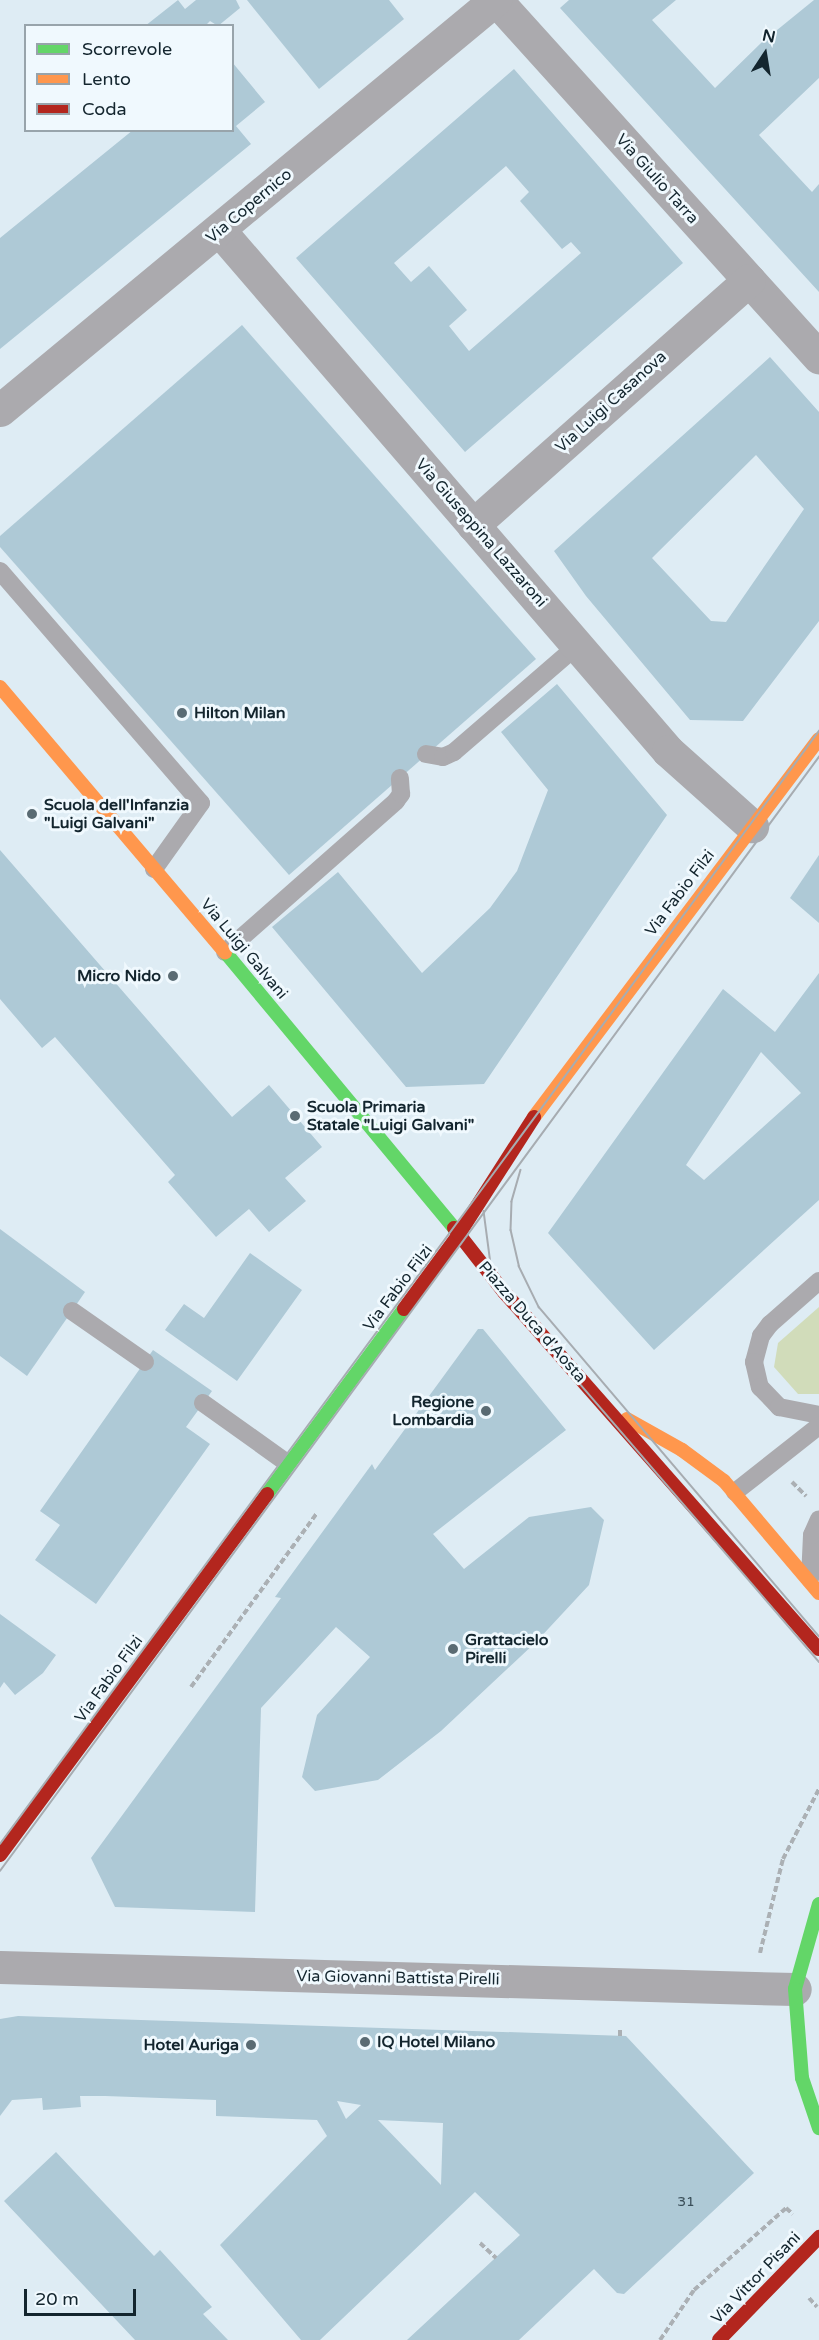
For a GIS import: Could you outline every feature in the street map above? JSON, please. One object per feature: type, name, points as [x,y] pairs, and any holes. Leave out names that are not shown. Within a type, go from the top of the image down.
[{"type":"street","name":"Via Copernico","points":[[0,410],[220,231],[496,0]]},
{"type":"street","name":"Via Giulio Tarra","points":[[496,0],[819,358]]},
{"type":"street","name":"Via Giuseppina Lazzaroni","points":[[220,231],[687,771],[752,826]]},
{"type":"street","name":"Via Luigi Casanova","points":[[473,525],[749,280]]},
{"type":"street","name":"Via Luigi Galvani","points":[[0,687],[404,1163],[459,1234]]},
{"type":"street","name":"Via Fabio Filzi","points":[[0,1855],[287,1463],[459,1234],[498,1166],[819,739]]},
{"type":"street","name":"Piazza Duca d'Aosta","points":[[459,1234],[607,1408],[819,1649]]},
{"type":"street","name":"Piazza Duca d'Aosta","points":[[607,1408],[698,1460],[735,1492],[814,1587]]},
{"type":"street","points":[[704,1517],[735,1492]]},
{"type":"street","points":[[819,1904],[795,1989],[802,2078],[819,2128]]},
{"type":"street","name":"Via Giovanni Battista Pirelli","points":[[0,1967],[795,1989]]},
{"type":"street","name":"Via Vittor Pisani","points":[[719,2340],[818,2238]]},
{"type":"lane","points":[[0,571],[201,803],[154,869]]},
{"type":"lane","points":[[426,754],[443,757],[454,752],[579,644]]},
{"type":"lane","points":[[225,952],[396,801],[401,794],[400,778]]},
{"type":"lane","points":[[819,1281],[770,1324],[756,1348],[754,1362],[760,1387],[779,1407],[819,1414]]},
{"type":"lane","points":[[72,1311],[145,1362]]},
{"type":"lane","points":[[203,1403],[287,1463]]},
{"type":"lane","points":[[735,1492],[819,1426]]},
{"type":"lane","name":"Piazza Duca d'Aosta","points":[[814,1587],[812,1535],[819,1519]]},
{"type":"path","points":[[789,1480],[810,1501]]},
{"type":"path","points":[[191,1687],[317,1513]]},
{"type":"path","points":[[759,1955],[783,1859],[819,1789]]},
{"type":"path","points":[[660,2340],[694,2290],[786,2208]]},
{"type":"path","points":[[480,2243],[496,2258]]},
{"type":"green space","points":[[819,1307],[819,1394],[798,1394],[774,1367],[778,1343]]},
{"type":"building","points":[[178,0],[185,9],[196,0],[236,0],[240,8],[220,24],[210,21],[207,24],[148,24]]},
{"type":"building","points":[[247,0],[389,0],[404,19],[319,89]]},
{"type":"building","points":[[569,0],[676,0],[652,20],[715,88],[761,43],[814,0],[819,0],[819,78],[759,135],[812,192],[819,184],[819,292],[560,8]]},
{"type":"building","points":[[234,64],[265,102],[236,126],[251,144],[0,349],[0,238],[131,132],[234,132]]},
{"type":"building","points":[[514,69],[683,263],[465,452],[296,258]],"holes":[[[506,166],[529,192],[520,201],[562,249],[571,242],[581,253],[469,351],[449,326],[467,310],[429,266],[411,282],[394,263]]]},
{"type":"building","points":[[242,325],[536,659],[289,875],[0,547],[0,536]]},
{"type":"building","points":[[770,357],[819,412],[819,621],[743,721],[690,720],[586,596],[554,551]],"holes":[[[756,455],[804,509],[726,622],[711,621],[652,558]]]},
{"type":"building","points":[[557,684],[667,815],[484,1084],[406,1087],[272,927],[338,872],[422,973],[490,908],[517,871],[548,790],[501,732]]},
{"type":"building","points":[[0,850],[232,1117],[269,1085],[322,1147],[285,1178],[306,1201],[269,1232],[249,1209],[216,1237],[168,1182],[175,1175],[55,1037],[42,1048],[0,999]]},
{"type":"building","points":[[819,855],[819,923],[790,898]]},
{"type":"building","points":[[819,973],[819,1200],[654,1350],[548,1233],[723,989],[775,1032]],"holes":[[[761,1052],[801,1093],[704,1180],[686,1165]]]},
{"type":"building","points":[[0,1229],[85,1292],[27,1376],[0,1356]]},
{"type":"building","points":[[250,1253],[302,1290],[237,1381],[165,1330],[184,1304],[204,1318]]},
{"type":"building","points":[[478,1329],[483,1329],[566,1430],[433,1534],[464,1569],[529,1517],[591,1507],[604,1520],[589,1585],[536,1642],[441,1731],[378,1780],[315,1791],[302,1777],[317,1715],[370,1657],[336,1627],[261,1708],[255,1912],[115,1907],[91,1858],[281,1598],[275,1597],[372,1464],[375,1470]]},
{"type":"building","points":[[153,1350],[212,1391],[186,1427],[210,1444],[96,1604],[35,1560],[60,1525],[40,1511]]},
{"type":"building","points":[[0,1614],[56,1655],[43,1673],[15,1695],[4,1682],[0,1688]]},
{"type":"building","points":[[18,2016],[626,2036],[754,2173],[624,2294],[617,2293],[594,2269],[519,2340],[407,2340],[520,2235],[475,2192],[320,2340],[301,2340],[220,2245],[327,2136],[317,2120],[216,2116],[216,2100],[105,2096],[80,2096],[81,2107],[43,2110],[42,2098],[12,2100],[0,2116],[0,2019]],"holes":[[[337,2101],[361,2105],[346,2119]],[[378,2120],[443,2123],[441,2185]]]},
{"type":"building","points":[[56,2152],[154,2256],[160,2250],[212,2307],[203,2314],[228,2340],[135,2340],[4,2201]]},
{"type":"tram line","points":[[0,1844],[819,731]]},
{"type":"tram line","points":[[0,1871],[819,757]]},
{"type":"tram line","points":[[521,1170],[512,1202],[511,1230],[519,1266],[539,1307],[819,1636]]},
{"type":"tram line","points":[[484,1211],[491,1264],[514,1307],[819,1662]]},
{"type":"traffic: fast","points":[[225,952],[454,1228]]},
{"type":"traffic: fast","points":[[267,1494],[404,1309]]},
{"type":"traffic: fast","points":[[819,1904],[795,1989],[802,2078],[819,2128]]},
{"type":"traffic: slow","points":[[0,687],[225,952]]},
{"type":"traffic: slow","points":[[534,1117],[819,739]]},
{"type":"traffic: slow","points":[[627,1419],[682,1450],[724,1481],[819,1593]]},
{"type":"traffic: jam","points":[[404,1309],[459,1234],[534,1117]]},
{"type":"traffic: jam","points":[[454,1228],[504,1292],[819,1649]]},
{"type":"traffic: jam","points":[[0,1855],[267,1494]]},
{"type":"traffic: jam","points":[[719,2340],[819,2237]]},
{"type":"place","name":"Hilton Milan","points":[[182,713]]},
{"type":"place","name":"Scuola dell'Infanzia \"Luigi Galvani\"","points":[[32,814]]},
{"type":"place","name":"Micro Nido","points":[[173,976]]},
{"type":"place","name":"Scuola Primaria Statale \"Luigi Galvani\"","points":[[295,1116]]},
{"type":"place","name":"Regione Lombardia","points":[[486,1411]]},
{"type":"place","name":"Grattacielo Pirelli","points":[[453,1649]]},
{"type":"place","name":"IQ Hotel Milano","points":[[365,2042]]},
{"type":"place","name":"Hotel Auriga","points":[[251,2045]]}]
